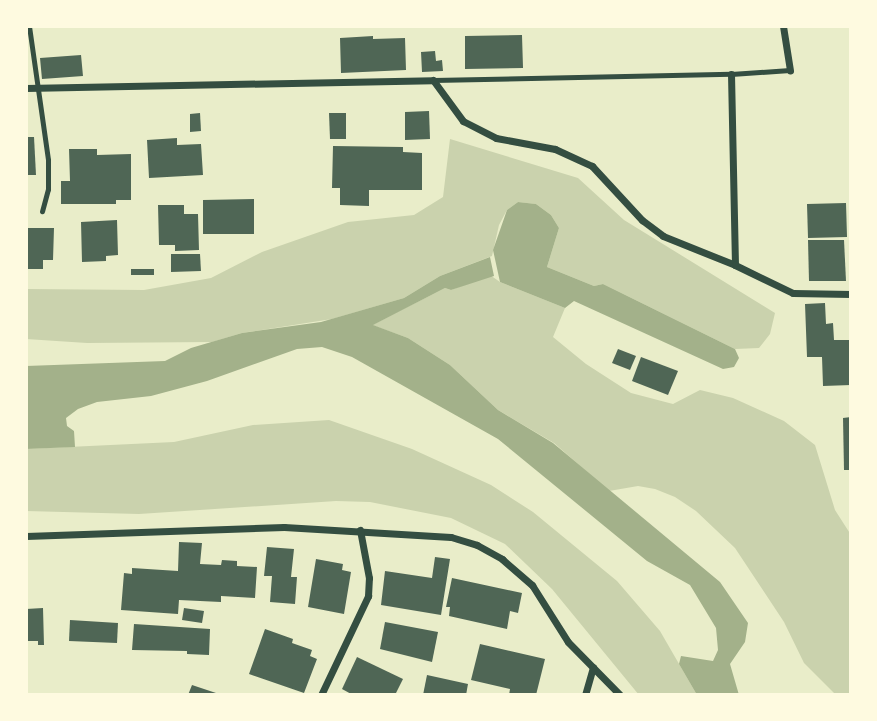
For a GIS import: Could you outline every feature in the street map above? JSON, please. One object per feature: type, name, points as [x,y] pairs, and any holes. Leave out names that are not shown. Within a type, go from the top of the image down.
[{"type":"street","points":[[783,26],[790,70]]},
{"type":"street","points":[[731,74],[735,265]]},
{"type":"street","points":[[26,88],[433,80],[463,121],[496,138],[555,149],[592,166],[642,220],[663,236],[735,265],[793,293],[851,294]]},
{"type":"street","points":[[26,536],[284,527],[451,537],[477,545],[502,559],[532,585],[568,642],[620,695]]},
{"type":"street","points":[[321,695],[368,596],[369,578],[360,530]]},
{"type":"street","points":[[585,695],[593,667]]},
{"type":"lane","points":[[29,26],[48,160],[48,190],[42,211]]},
{"type":"lane","points":[[433,80],[731,74],[790,70]]},
{"type":"shaded area","points":[[450,139],[578,178],[624,220],[775,313],[770,334],[759,348],[735,349],[603,284],[594,286],[547,267],[559,228],[551,215],[536,204],[518,202],[507,210],[499,225],[492,256],[440,276],[404,298],[332,319],[242,333],[212,342],[87,343],[26,339],[26,289],[144,290],[211,278],[262,252],[348,222],[414,215],[443,197]]},
{"type":"shaded area","points":[[518,202],[536,204],[551,215],[559,228],[547,267],[594,286],[603,284],[735,349],[739,358],[734,367],[723,369],[574,301],[565,308],[500,282],[493,250],[507,210]]},
{"type":"shaded area","points":[[490,257],[494,276],[451,290],[445,288],[373,325],[408,338],[450,365],[498,410],[553,443],[720,582],[748,623],[745,642],[730,664],[739,695],[697,695],[679,664],[681,656],[713,661],[718,650],[716,628],[690,585],[647,561],[498,439],[352,357],[322,347],[297,349],[207,381],[151,396],[97,402],[78,409],[66,418],[67,426],[74,431],[75,447],[26,449],[26,366],[165,361],[191,348],[242,333],[321,322],[404,298],[440,276]]},
{"type":"shaded area","points":[[490,275],[500,282],[565,308],[553,337],[586,364],[631,393],[673,404],[700,390],[733,398],[784,421],[815,445],[835,510],[851,535],[851,695],[836,695],[804,663],[784,622],[735,548],[696,511],[675,497],[655,489],[638,486],[609,491],[554,443],[498,410],[450,365],[408,338],[372,325],[445,288],[451,290]]},
{"type":"shaded area","points":[[329,420],[412,449],[491,485],[533,512],[617,581],[660,631],[697,695],[639,695],[552,589],[505,544],[451,518],[370,502],[336,501],[139,514],[26,511],[26,449],[174,442],[253,425]]},
{"type":"building","points":[[522,35],[523,68],[465,69],[465,36]]},
{"type":"building","points":[[373,36],[373,39],[405,38],[406,70],[341,73],[340,38]]},
{"type":"building","points":[[435,51],[436,61],[442,60],[443,71],[422,72],[421,52]]},
{"type":"building","points":[[81,55],[83,76],[42,79],[40,58]]},
{"type":"building","points":[[429,111],[430,139],[405,140],[405,112]]},
{"type":"building","points":[[200,113],[201,131],[190,132],[190,114]]},
{"type":"building","points":[[329,113],[346,113],[346,139],[330,139]]},
{"type":"building","points":[[26,137],[34,137],[36,175],[26,175]]},
{"type":"building","points":[[177,138],[177,145],[201,144],[203,175],[149,178],[147,140]]},
{"type":"building","points":[[333,146],[403,147],[403,152],[422,153],[422,190],[369,190],[369,206],[340,205],[340,188],[332,188]]},
{"type":"building","points":[[69,149],[97,149],[97,155],[131,154],[131,200],[116,200],[116,204],[61,204],[61,181],[70,181]]},
{"type":"building","points":[[254,199],[254,234],[203,234],[203,200]]},
{"type":"building","points":[[846,203],[847,237],[808,238],[807,204]]},
{"type":"building","points":[[158,205],[184,205],[184,214],[198,214],[199,250],[175,251],[175,245],[159,245]]},
{"type":"building","points":[[117,220],[118,255],[106,256],[106,261],[82,262],[81,222]]},
{"type":"building","points":[[26,228],[54,228],[53,260],[43,260],[43,269],[26,269]]},
{"type":"building","points":[[808,240],[844,240],[846,281],[809,281]]},
{"type":"building","points":[[171,254],[200,254],[201,271],[171,272]]},
{"type":"building","points":[[131,269],[154,269],[154,275],[131,275]]},
{"type":"building","points":[[825,303],[826,324],[833,323],[834,340],[851,340],[851,385],[823,386],[822,357],[807,357],[805,304]]},
{"type":"building","points":[[618,349],[636,356],[630,370],[612,363]]},
{"type":"building","points":[[641,357],[678,371],[668,395],[632,381]]},
{"type":"building","points":[[851,417],[851,470],[844,470],[843,418]]},
{"type":"building","points":[[179,542],[202,543],[200,564],[221,565],[222,560],[237,561],[237,566],[257,567],[255,598],[221,596],[221,602],[179,600],[178,614],[121,610],[124,573],[132,574],[132,568],[178,571]]},
{"type":"building","points":[[267,547],[294,549],[291,577],[297,577],[295,604],[270,602],[272,576],[264,576]]},
{"type":"building","points":[[435,557],[450,559],[441,615],[381,605],[385,571],[432,578]]},
{"type":"building","points":[[316,559],[343,564],[342,570],[351,572],[344,614],[308,607]]},
{"type":"building","points":[[452,578],[522,593],[518,613],[510,611],[507,629],[449,616],[450,607],[446,607]]},
{"type":"building","points":[[43,608],[44,645],[38,645],[38,641],[26,641],[26,609]]},
{"type":"building","points":[[184,608],[204,611],[202,623],[182,620]]},
{"type":"building","points":[[70,620],[118,623],[117,643],[69,641]]},
{"type":"building","points":[[385,622],[438,632],[432,662],[380,649]]},
{"type":"building","points":[[134,624],[210,629],[209,655],[187,654],[187,651],[132,650]]},
{"type":"building","points":[[265,629],[293,639],[292,643],[312,650],[310,656],[317,659],[304,693],[249,674]]},
{"type":"building","points":[[480,644],[545,659],[536,695],[509,695],[510,689],[471,680]]},
{"type":"building","points":[[357,657],[403,679],[395,695],[353,695],[342,689]]},
{"type":"building","points":[[427,675],[468,684],[466,695],[423,695]]},
{"type":"building","points":[[192,685],[219,694],[219,695],[188,695]]}]
